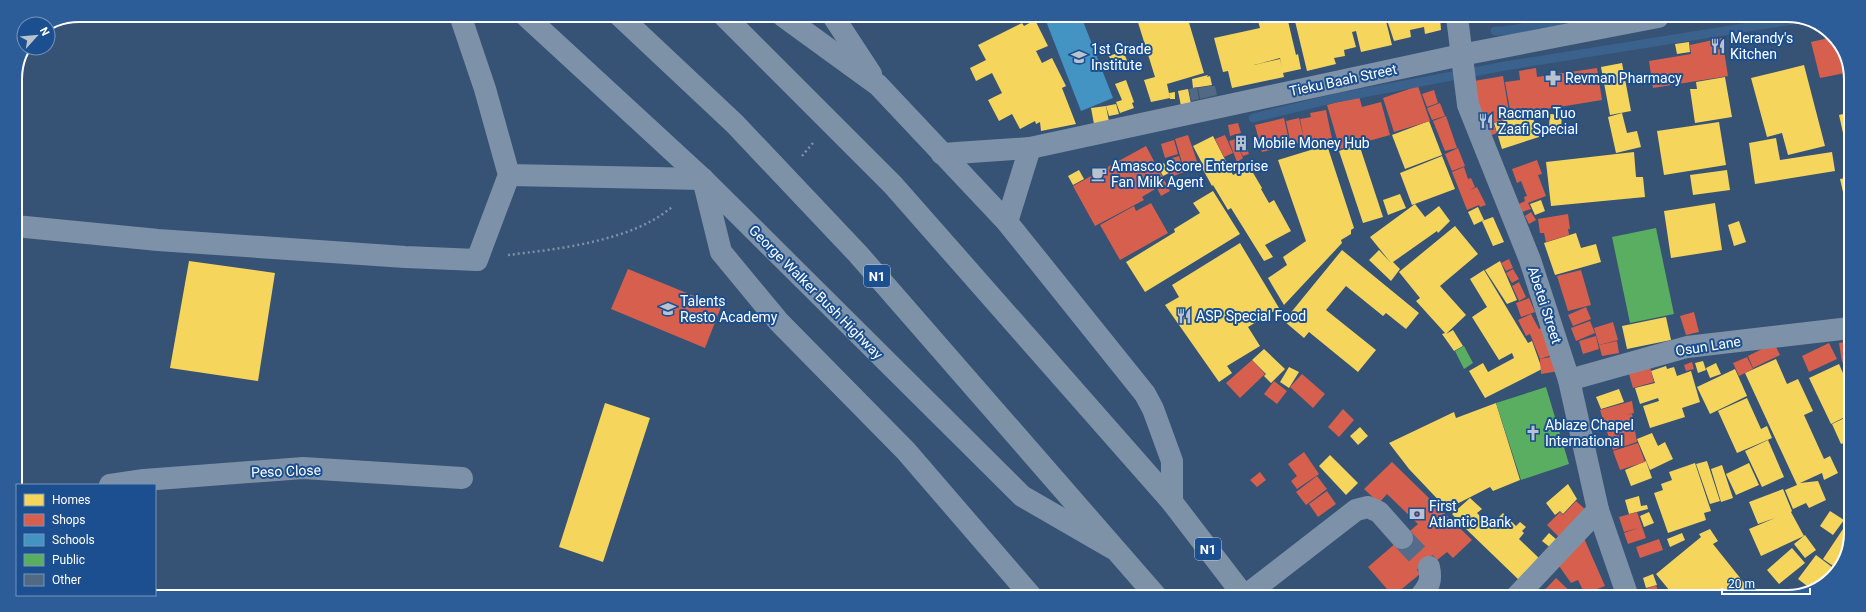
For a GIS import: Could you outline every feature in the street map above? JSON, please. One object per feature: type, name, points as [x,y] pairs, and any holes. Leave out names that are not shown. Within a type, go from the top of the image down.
[{"type":"highway","name":"George Walker Bush Highway","points":[[626,22],[735,124],[858,254],[1151,590]]},
{"type":"highway","name":"N1","points":[[730,22],[893,185],[1172,502],[1239,590]]},
{"type":"street","points":[[22,227],[158,240],[405,257],[477,260],[509,175],[485,90],[462,22]]},
{"type":"street","name":"George Walker Bush Highway","points":[[533,22],[703,179],[1022,496],[1119,552]]},
{"type":"street","points":[[790,22],[878,85]]},
{"type":"street","points":[[837,22],[878,85],[1007,222],[1145,394],[1153,409],[1172,461],[1172,502]]},
{"type":"street","name":"Abetei Street","points":[[1458,22],[1468,105],[1530,260],[1569,380],[1598,510],[1626,590]]},
{"type":"street","name":"Tieku Baah Street","points":[[942,154],[1030,148],[1461,55],[1632,22]]},
{"type":"street","points":[[1007,222],[1030,148]]},
{"type":"street","points":[[509,175],[703,179],[721,252],[779,322],[906,451],[1027,590]]},
{"type":"street","name":"Osun Lane","points":[[1569,380],[1687,348],[1844,329]]},
{"type":"street","name":"Peso Close","points":[[117,484],[144,480],[303,468],[462,478]]},
{"type":"street","points":[[1252,590],[1356,510],[1368,507],[1379,512],[1402,538]]},
{"type":"street","points":[[1523,590],[1598,510]]},
{"type":"street","points":[[1425,590],[1430,585],[1429,567]]},
{"type":"path","points":[[783,176],[831,124]]},
{"type":"path","points":[[477,260],[555,249],[616,236],[661,217],[703,179]]},
{"type":"building: Homes","points":[[1031,22],[1036,22],[1048,46],[1036,51],[1042,63],[1052,58],[1066,86],[1062,88],[1076,124],[1041,131],[1040,122],[1036,124],[1035,121],[1020,129],[1012,114],[999,121],[988,100],[1002,93],[992,73],[976,81],[970,68],[986,60],[978,45],[1022,23],[1024,26]]},
{"type":"building: Homes","points":[[1138,22],[1189,22],[1204,73],[1167,84],[1170,98],[1151,102],[1144,80],[1155,77]]},
{"type":"building: Homes","points":[[1258,22],[1288,22],[1301,69],[1283,73],[1284,77],[1232,88],[1228,71],[1223,72],[1214,38],[1260,28]],"holes":[[[1280,58],[1282,68],[1280,59],[1254,65]]]},
{"type":"building: Homes","points":[[1295,22],[1386,22],[1392,45],[1361,52],[1356,31],[1352,32],[1356,47],[1344,50],[1345,56],[1334,58],[1336,64],[1307,71]]},
{"type":"building: Homes","points":[[1388,22],[1440,22],[1441,30],[1425,34],[1424,27],[1410,30],[1411,37],[1394,41]]},
{"type":"building: Homes","points":[[1689,42],[1690,52],[1677,54],[1675,44]]},
{"type":"building: Homes","points":[[1123,51],[1129,65],[1115,71],[1109,56]]},
{"type":"building: Homes","points":[[1622,63],[1631,111],[1610,115],[1601,67]]},
{"type":"building: Homes","points":[[1804,65],[1825,146],[1788,155],[1782,133],[1767,137],[1751,78]]},
{"type":"building: Homes","points":[[1208,75],[1207,77],[1210,76],[1212,85],[1193,88],[1192,79]]},
{"type":"building: Homes","points":[[1725,77],[1732,117],[1695,123],[1690,89],[1697,89],[1696,82]]},
{"type":"building: Homes","points":[[1126,80],[1134,102],[1132,103],[1134,108],[1120,113],[1116,102],[1122,100],[1115,84]]},
{"type":"building: Homes","points":[[1188,89],[1191,104],[1181,106],[1178,91]]},
{"type":"building: Homes","points":[[1175,92],[1175,99],[1170,99],[1169,93]]},
{"type":"building: Homes","points":[[1116,104],[1119,114],[1109,116],[1106,106]]},
{"type":"building: Homes","points":[[1106,106],[1109,122],[1094,124],[1091,108]]},
{"type":"building: Homes","points":[[1531,112],[1539,137],[1502,149],[1494,123]]},
{"type":"building: Homes","points":[[1622,113],[1627,133],[1637,131],[1641,147],[1616,153],[1608,117]]},
{"type":"building: Homes","points":[[1550,114],[1562,115],[1561,128],[1549,127]]},
{"type":"building: Homes","points":[[1844,114],[1844,137],[1839,115]]},
{"type":"building: Homes","points":[[1429,121],[1442,155],[1405,169],[1392,135]]},
{"type":"building: Homes","points":[[1719,122],[1726,165],[1664,175],[1657,131]]},
{"type":"building: Homes","points":[[1213,136],[1233,175],[1249,166],[1269,203],[1274,200],[1291,231],[1265,245],[1273,257],[1264,261],[1231,208],[1228,210],[1213,185],[1212,186],[1201,166],[1203,165],[1193,146]]},
{"type":"building: Homes","points":[[1776,138],[1780,160],[1832,152],[1835,171],[1755,184],[1749,143]]},
{"type":"building: Homes","points":[[1359,144],[1383,217],[1363,223],[1339,151]]},
{"type":"building: Homes","points":[[1327,145],[1354,228],[1351,230],[1351,234],[1341,240],[1342,243],[1284,305],[1268,278],[1287,265],[1283,257],[1306,241],[1278,160]]},
{"type":"building: Homes","points":[[1634,152],[1636,177],[1643,177],[1645,197],[1551,206],[1546,162]]},
{"type":"building: Homes","points":[[1442,156],[1455,189],[1412,205],[1400,173]]},
{"type":"building: Homes","points":[[1164,163],[1169,173],[1163,176],[1158,167]]},
{"type":"building: Homes","points":[[1079,170],[1084,179],[1073,185],[1068,176]]},
{"type":"building: Homes","points":[[1727,170],[1730,190],[1693,195],[1690,175]]},
{"type":"building: Homes","points":[[1844,178],[1844,196],[1840,179]]},
{"type":"building: Homes","points":[[1213,191],[1240,234],[1145,292],[1126,262],[1175,232],[1174,229],[1200,213],[1193,203]]},
{"type":"building: Homes","points":[[1400,194],[1406,208],[1388,215],[1383,200]]},
{"type":"building: Homes","points":[[1541,200],[1545,211],[1535,215],[1530,204]]},
{"type":"building: Homes","points":[[1715,203],[1722,250],[1671,258],[1664,211]]},
{"type":"building: Homes","points":[[1415,204],[1425,217],[1439,206],[1450,221],[1438,233],[1437,231],[1393,262],[1400,269],[1391,281],[1369,260],[1379,250],[1391,263],[1370,237]]},
{"type":"building: Homes","points":[[1478,207],[1484,220],[1474,225],[1468,212]]},
{"type":"building: Homes","points":[[1493,217],[1504,242],[1493,246],[1482,221]]},
{"type":"building: Homes","points":[[1739,221],[1746,242],[1734,246],[1728,225]]},
{"type":"building: Homes","points":[[1455,226],[1478,254],[1440,286],[1466,315],[1446,334],[1453,330],[1463,346],[1454,351],[1442,334],[1445,333],[1416,301],[1420,298],[1399,272]]},
{"type":"building: Homes","points":[[1576,233],[1581,248],[1596,244],[1601,262],[1555,275],[1544,243]]},
{"type":"building: Homes","points":[[1240,243],[1279,308],[1248,327],[1260,346],[1227,366],[1232,373],[1219,382],[1165,305],[1179,297],[1172,285]]},
{"type":"building: Homes","points":[[1342,250],[1419,313],[1406,329],[1386,313],[1383,316],[1346,286],[1326,310],[1376,350],[1358,372],[1309,332],[1304,338],[1284,321]]},
{"type":"building: Homes","points":[[189,261],[275,273],[258,381],[170,368]]},
{"type":"building: Homes","points":[[1500,261],[1517,300],[1507,304],[1485,270]]},
{"type":"building: Homes","points":[[1484,270],[1528,343],[1532,341],[1542,369],[1485,398],[1469,371],[1483,363],[1488,372],[1514,358],[1512,353],[1499,360],[1472,317],[1487,307],[1470,279]]},
{"type":"building: Homes","points":[[1666,317],[1671,340],[1627,349],[1622,326]]},
{"type":"building: Homes","points":[[1264,349],[1285,369],[1271,383],[1264,376],[1266,374],[1252,360]]},
{"type":"building: Homes","points":[[1776,359],[1787,384],[1798,379],[1813,411],[1804,415],[1824,459],[1830,456],[1838,473],[1824,480],[1822,473],[1800,483],[1818,481],[1826,500],[1809,508],[1806,503],[1793,509],[1785,490],[1797,485],[1745,373]]},
{"type":"building: Homes","points":[[1703,361],[1706,370],[1698,373],[1695,363]]},
{"type":"building: Homes","points":[[1716,363],[1721,374],[1710,378],[1706,368]]},
{"type":"building: Homes","points":[[1839,364],[1844,376],[1844,418],[1831,424],[1809,378]]},
{"type":"building: Homes","points":[[1666,366],[1667,369],[1674,367],[1677,376],[1691,371],[1700,402],[1682,408],[1685,417],[1650,428],[1643,406],[1659,401],[1658,398],[1640,404],[1635,388],[1655,383],[1651,371]]},
{"type":"building: Homes","points":[[1289,367],[1299,372],[1289,388],[1280,382]]},
{"type":"building: Homes","points":[[1735,369],[1747,396],[1710,414],[1697,387]]},
{"type":"building: Homes","points":[[1619,389],[1624,402],[1601,409],[1596,397]]},
{"type":"building: Homes","points":[[1747,398],[1761,429],[1767,426],[1772,438],[1737,453],[1718,411]]},
{"type":"building: Homes","points":[[605,403],[650,418],[603,562],[559,547]]},
{"type":"building: Homes","points":[[1496,403],[1520,480],[1493,491],[1490,487],[1447,509],[1409,469],[1389,443],[1454,412],[1456,418]]},
{"type":"building: Homes","points":[[1844,418],[1844,443],[1841,444],[1832,424]]},
{"type":"building: Homes","points":[[1360,427],[1368,436],[1358,445],[1350,436]]},
{"type":"building: Homes","points":[[1652,433],[1658,446],[1665,442],[1673,459],[1650,470],[1637,439]]},
{"type":"building: Homes","points":[[1768,440],[1784,477],[1762,487],[1745,451]]},
{"type":"building: Homes","points":[[1330,455],[1358,483],[1346,495],[1319,466]]},
{"type":"building: Homes","points":[[1646,461],[1652,478],[1631,486],[1625,470]]},
{"type":"building: Homes","points":[[1707,461],[1720,501],[1710,504],[1696,464]]},
{"type":"building: Homes","points":[[1695,463],[1711,511],[1704,513],[1706,520],[1668,533],[1654,493],[1663,490],[1661,484],[1672,480],[1669,472]]},
{"type":"building: Homes","points":[[1749,463],[1759,485],[1736,495],[1726,474]]},
{"type":"building: Homes","points":[[1722,465],[1733,498],[1721,502],[1711,469]]},
{"type":"building: Homes","points":[[1568,484],[1577,499],[1563,514],[1560,511],[1555,515],[1546,503]]},
{"type":"building: Homes","points":[[1783,489],[1792,511],[1791,512],[1804,536],[1761,556],[1749,529],[1775,518],[1758,524],[1749,502]]},
{"type":"building: Homes","points":[[1639,496],[1641,506],[1647,505],[1648,509],[1629,514],[1625,500]]},
{"type":"building: Homes","points":[[1470,498],[1482,509],[1477,513],[1490,526],[1503,513],[1516,526],[1520,522],[1526,527],[1522,531],[1524,533],[1519,539],[1540,559],[1520,581],[1452,514]]},
{"type":"building: Homes","points":[[1830,511],[1844,520],[1833,535],[1820,526]]},
{"type":"building: Homes","points":[[1649,512],[1654,523],[1644,527],[1640,516]]},
{"type":"building: Homes","points":[[1844,528],[1844,541],[1840,555],[1833,566],[1823,559]]},
{"type":"building: Homes","points":[[1710,529],[1718,541],[1713,544],[1745,584],[1750,580],[1757,590],[1669,590],[1656,574],[1701,537],[1699,534]]},
{"type":"building: Homes","points":[[1549,533],[1557,540],[1551,548],[1542,541]]},
{"type":"building: Homes","points":[[1682,533],[1685,540],[1670,547],[1667,539]]},
{"type":"building: Homes","points":[[1805,535],[1816,550],[1805,558],[1794,544]]},
{"type":"building: Homes","points":[[1792,548],[1805,563],[1779,584],[1767,570]]},
{"type":"building: Homes","points":[[1816,555],[1832,567],[1822,578],[1807,586],[1798,579]]},
{"type":"building: Homes","points":[[1653,574],[1657,585],[1646,588],[1643,578]]},
{"type":"building: Shops","points":[[1722,38],[1728,76],[1653,88],[1649,61],[1691,54],[1690,45]]},
{"type":"building: Shops","points":[[1827,38],[1836,50],[1841,61],[1844,73],[1820,78],[1811,42]]},
{"type":"building: Shops","points":[[1536,68],[1537,77],[1597,68],[1602,100],[1511,115],[1505,82],[1520,80],[1519,71]]},
{"type":"building: Shops","points":[[1503,76],[1510,118],[1493,123],[1497,133],[1487,137],[1479,120],[1490,115],[1493,122],[1492,114],[1480,116],[1474,81]]},
{"type":"building: Shops","points":[[1418,86],[1430,121],[1394,132],[1383,98]]},
{"type":"building: Shops","points":[[1434,90],[1438,103],[1427,107],[1422,94]]},
{"type":"building: Shops","points":[[1359,96],[1362,107],[1381,102],[1390,135],[1340,149],[1327,105]]},
{"type":"building: Shops","points":[[1440,103],[1445,116],[1432,120],[1427,108]]},
{"type":"building: Shops","points":[[1326,110],[1333,144],[1306,149],[1304,142],[1291,145],[1286,121],[1299,118],[1304,139],[1300,119],[1311,117],[1310,113]]},
{"type":"building: Shops","points":[[1446,116],[1457,148],[1445,151],[1433,121]]},
{"type":"building: Shops","points":[[1284,118],[1290,145],[1262,152],[1255,125]]},
{"type":"building: Shops","points":[[1238,123],[1241,133],[1230,136],[1228,125]]},
{"type":"building: Shops","points":[[1188,135],[1198,164],[1184,169],[1175,139]]},
{"type":"building: Shops","points":[[1225,135],[1233,153],[1224,157],[1215,139]]},
{"type":"building: Shops","points":[[1242,137],[1249,154],[1243,156],[1239,149],[1243,158],[1237,162],[1229,141]]},
{"type":"building: Shops","points":[[1174,140],[1178,154],[1165,158],[1161,144]]},
{"type":"building: Shops","points":[[1146,146],[1170,191],[1161,196],[1157,188],[1142,197],[1144,200],[1095,226],[1073,186]]},
{"type":"building: Shops","points":[[1458,148],[1465,166],[1452,171],[1445,154]]},
{"type":"building: Shops","points":[[1179,156],[1184,172],[1171,177],[1166,160]]},
{"type":"building: Shops","points":[[1537,160],[1542,174],[1538,175],[1546,196],[1528,203],[1531,209],[1522,212],[1519,204],[1525,201],[1524,197],[1527,196],[1521,181],[1517,183],[1512,169]]},
{"type":"building: Shops","points":[[1464,167],[1468,179],[1471,178],[1475,187],[1470,190],[1477,187],[1486,205],[1480,207],[1479,205],[1467,210],[1452,172]]},
{"type":"building: Shops","points":[[1151,203],[1168,233],[1120,260],[1100,225],[1134,206],[1136,211]]},
{"type":"building: Shops","points":[[1531,212],[1536,220],[1529,224],[1525,216]]},
{"type":"building: Shops","points":[[1568,214],[1570,229],[1568,229],[1569,235],[1546,242],[1544,233],[1540,233],[1538,219]]},
{"type":"building: Shops","points":[[1509,259],[1513,268],[1506,271],[1501,263]]},
{"type":"building: Shops","points":[[628,269],[721,307],[705,348],[611,309]]},
{"type":"building: Shops","points":[[1513,269],[1519,279],[1512,283],[1506,273]]},
{"type":"building: Shops","points":[[1581,270],[1591,305],[1568,311],[1557,276]]},
{"type":"building: Shops","points":[[1519,282],[1526,297],[1519,301],[1512,286]]},
{"type":"building: Shops","points":[[1529,298],[1535,312],[1521,317],[1516,303]]},
{"type":"building: Shops","points":[[1586,307],[1591,319],[1573,326],[1568,315]]},
{"type":"building: Shops","points":[[1694,312],[1699,332],[1686,335],[1680,316]]},
{"type":"building: Shops","points":[[1531,314],[1539,329],[1543,327],[1555,354],[1540,359],[1530,334],[1526,336],[1518,320]]},
{"type":"building: Shops","points":[[1590,321],[1595,333],[1576,341],[1571,328]]},
{"type":"building: Shops","points":[[1613,322],[1618,340],[1599,345],[1594,328]]},
{"type":"building: Shops","points":[[1596,336],[1599,349],[1583,354],[1579,341]]},
{"type":"building: Shops","points":[[1617,341],[1619,353],[1602,356],[1599,345]]},
{"type":"building: Shops","points":[[1844,342],[1844,362],[1842,362],[1839,343]]},
{"type":"building: Shops","points":[[1774,343],[1780,355],[1753,368],[1748,356]]},
{"type":"building: Shops","points":[[1829,343],[1837,359],[1809,372],[1802,356]]},
{"type":"building: Shops","points":[[1556,356],[1559,371],[1541,374],[1540,359]]},
{"type":"building: Shops","points":[[1747,357],[1753,369],[1739,376],[1733,363]]},
{"type":"building: Shops","points":[[1252,360],[1265,374],[1240,398],[1226,383]]},
{"type":"building: Shops","points":[[1692,362],[1694,369],[1686,371],[1684,365]]},
{"type":"building: Shops","points":[[1650,367],[1654,382],[1633,388],[1629,374]]},
{"type":"building: Shops","points":[[1302,374],[1325,394],[1313,408],[1290,387]]},
{"type":"building: Shops","points":[[1274,381],[1287,391],[1277,404],[1264,394]]},
{"type":"building: Shops","points":[[1632,401],[1634,413],[1626,415],[1632,414],[1637,442],[1613,450],[1609,439],[1627,433],[1609,438],[1600,410]]},
{"type":"building: Shops","points":[[1343,409],[1354,420],[1339,437],[1328,427]]},
{"type":"building: Shops","points":[[1638,443],[1645,462],[1620,470],[1613,451]]},
{"type":"building: Shops","points":[[1304,452],[1319,474],[1297,489],[1291,481],[1297,476],[1288,464]]},
{"type":"building: Shops","points":[[1392,462],[1472,540],[1453,558],[1447,552],[1400,590],[1388,590],[1368,567],[1418,524],[1387,494],[1379,503],[1364,489]]},
{"type":"building: Shops","points":[[1260,472],[1266,480],[1257,487],[1250,480]]},
{"type":"building: Shops","points":[[1317,476],[1327,489],[1306,505],[1296,492]]},
{"type":"building: Shops","points":[[1327,491],[1336,504],[1318,517],[1309,504]]},
{"type":"building: Shops","points":[[1576,501],[1587,511],[1560,538],[1547,525],[1560,512],[1563,515]]},
{"type":"building: Shops","points":[[1637,512],[1646,538],[1628,544],[1624,533],[1638,528],[1624,532],[1619,517]]},
{"type":"building: Shops","points":[[1583,536],[1605,586],[1595,590],[1583,590],[1578,580],[1571,583],[1557,563]]},
{"type":"building: Shops","points":[[1659,539],[1663,550],[1640,558],[1636,547]]},
{"type":"building: Shops","points":[[1556,578],[1569,590],[1545,590]]},
{"type":"building: Shops","points":[[1656,585],[1658,590],[1646,590]]},
{"type":"building: Schools","name":"1st Grade Institute","points":[[1046,22],[1083,22],[1113,98],[1081,111]]},
{"type":"building: Public","points":[[1656,228],[1674,314],[1630,323],[1612,237]]},
{"type":"building: Public","points":[[1464,346],[1473,363],[1464,369],[1455,351]]},
{"type":"building: Public","name":"Ablaze Chapel International","points":[[1546,387],[1569,464],[1521,480],[1496,403]]},
{"type":"building: Other","points":[[1215,86],[1217,95],[1200,99],[1198,88]]},
{"type":"building: Other","points":[[1197,87],[1199,99],[1191,101],[1189,89]]},
{"type":"waterway","points":[[1495,31],[1560,22]]},
{"type":"waterway","points":[[1253,118],[1336,98],[1505,66],[1780,22]]},
{"type":"tunnel","points":[[1402,538],[1429,567]]},
{"type":"place","name":"Merandy's Kitchen","points":[[1718,46]]},
{"type":"place","name":"1st Grade Institute","points":[[1079,57]]},
{"type":"place","name":"Revman Pharmacy","points":[[1553,78]]},
{"type":"place","name":"Racman Tuo Zaafi Special","points":[[1486,121]]},
{"type":"place","name":"Mobile Money Hub","points":[[1241,143]]},
{"type":"place","name":"Amasco Score Enterprise Fan Milk Agent","points":[[1099,174]]},
{"type":"place","name":"Talents Resto Academy","points":[[668,309]]},
{"type":"place","name":"ASP Special Food","points":[[1184,316]]},
{"type":"place","name":"Ablaze Chapel International","points":[[1533,433]]},
{"type":"place","name":"First Atlantic Bank","points":[[1417,514]]}]
